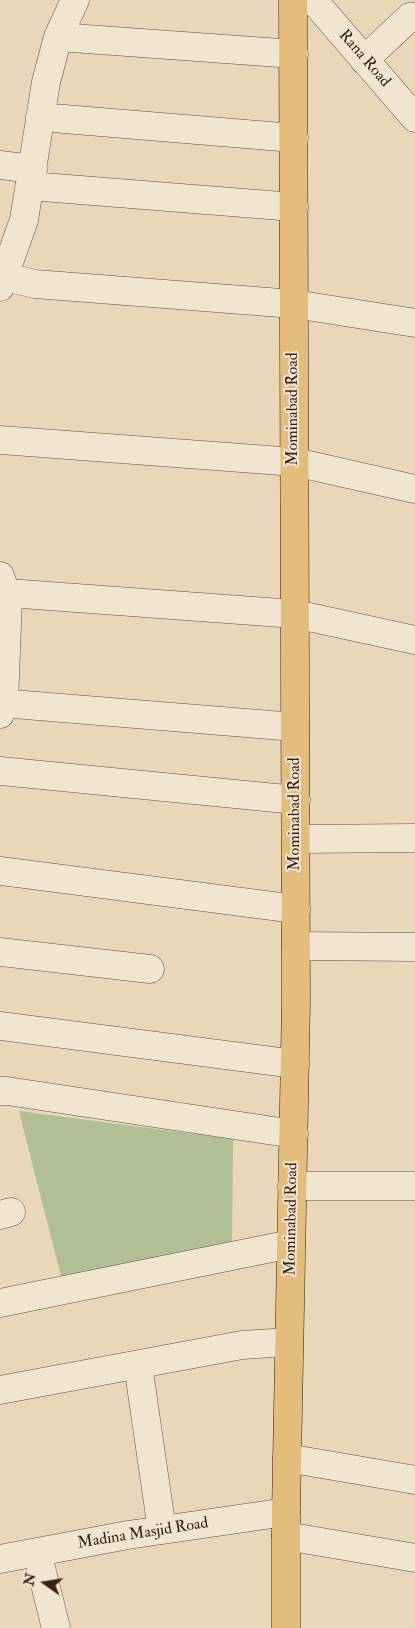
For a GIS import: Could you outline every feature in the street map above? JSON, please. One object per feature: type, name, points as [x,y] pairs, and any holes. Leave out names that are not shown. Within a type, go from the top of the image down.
[{"type":"main road","name":"Mominabad Road","points":[[286,1628],[286,1524],[296,946],[293,0]]},
{"type":"street","points":[[75,0],[58,37],[46,82],[24,220],[4,268],[35,284],[294,304],[415,323]]},
{"type":"street","name":"Rana Road","points":[[313,0],[364,60],[413,112]]},
{"type":"street","points":[[364,60],[410,18],[415,17]]},
{"type":"street","points":[[58,37],[294,54]]},
{"type":"street","points":[[40,117],[294,138]]},
{"type":"street","points":[[0,165],[31,178],[294,207]]},
{"type":"street","points":[[0,440],[295,462],[415,489]]},
{"type":"street","points":[[295,727],[1,707],[4,592],[295,614],[415,640]]},
{"type":"street","points":[[0,771],[296,800]]},
{"type":"street","points":[[296,839],[415,838]]},
{"type":"street","points":[[0,871],[296,909]]},
{"type":"street","points":[[296,946],[415,947]]},
{"type":"street","points":[[0,952],[150,969]]},
{"type":"street","points":[[0,1026],[295,1064]]},
{"type":"street","points":[[0,1091],[294,1134]]},
{"type":"street","points":[[292,1186],[415,1186]]},
{"type":"street","points":[[0,1303],[291,1244]]},
{"type":"street","points":[[0,1390],[242,1345],[290,1342]]},
{"type":"street","points":[[138,1364],[162,1530]]},
{"type":"street","points":[[287,1458],[415,1480]]},
{"type":"street","name":"Madina Masjid Road","points":[[0,1559],[162,1530],[286,1524],[415,1558]]},
{"type":"street","points":[[37,1552],[56,1628]]},
{"type":"green space","points":[[19,1111],[233,1139],[232,1252],[63,1284]]}]
